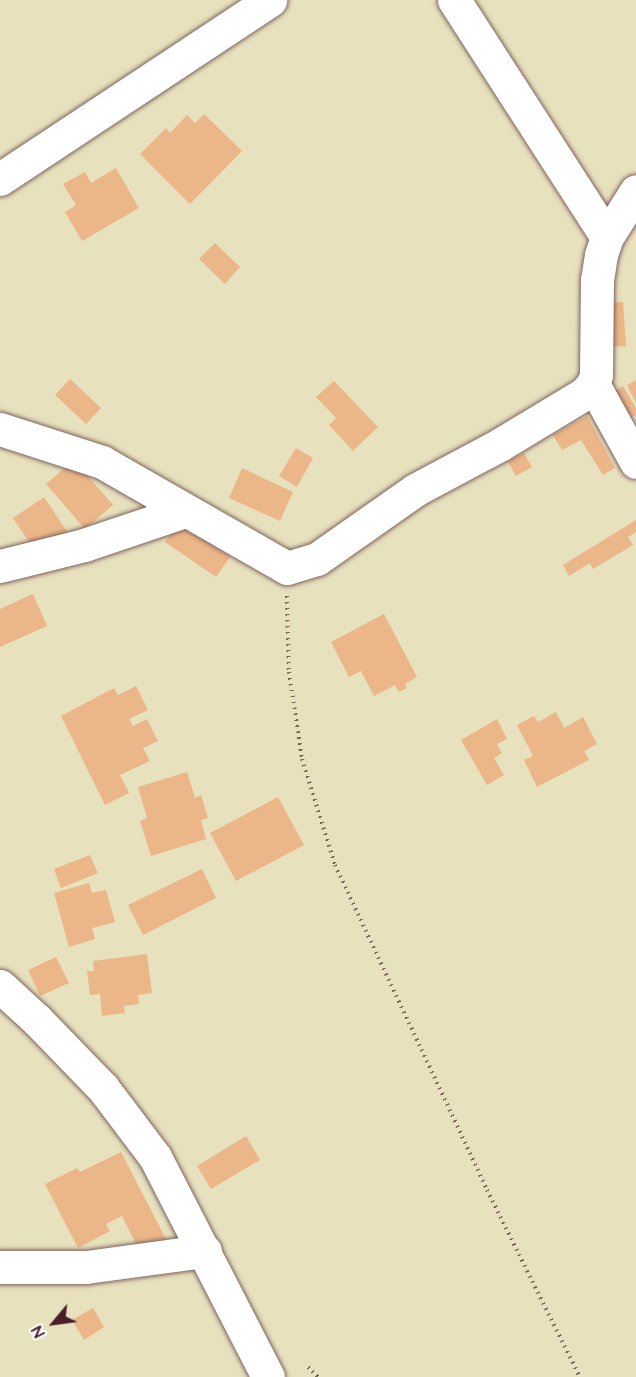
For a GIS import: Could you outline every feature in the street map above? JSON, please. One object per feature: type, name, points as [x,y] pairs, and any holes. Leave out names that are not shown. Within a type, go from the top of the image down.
[{"type":"street","points":[[0,179],[270,0]]},
{"type":"street","points":[[454,0],[607,237]]},
{"type":"street","points":[[636,191],[607,237],[597,280],[593,384],[636,462]]},
{"type":"street","points":[[0,429],[102,462],[287,568],[318,559],[415,490],[501,444],[584,394],[593,384]]},
{"type":"street","points":[[0,566],[84,545],[185,511]]},
{"type":"street","points":[[0,986],[37,1020],[103,1088],[155,1156],[268,1377]]},
{"type":"street","points":[[0,1268],[86,1267],[205,1251]]},
{"type":"path","points":[[287,568],[289,672],[302,759],[335,865],[491,1200],[580,1377]]},
{"type":"path","points":[[308,1367],[318,1377]]},
{"type":"building","points":[[204,114],[242,151],[190,204],[140,154],[166,128],[170,133],[187,115],[195,123]]},
{"type":"building","points":[[116,168],[139,208],[82,241],[65,212],[76,205],[63,184],[85,172],[91,183]]},
{"type":"building","points":[[215,243],[240,267],[225,284],[199,259]]},
{"type":"building","points":[[623,302],[626,346],[608,347],[605,303]]},
{"type":"building","points":[[70,379],[101,408],[86,424],[55,395]]},
{"type":"building","points":[[636,380],[636,403],[627,385]]},
{"type":"building","points":[[334,381],[378,427],[353,451],[329,425],[336,418],[316,397]]},
{"type":"building","points":[[623,386],[636,408],[636,415],[626,420],[611,393]]},
{"type":"building","points":[[587,416],[615,468],[603,475],[581,440],[562,450],[553,435]]},
{"type":"building","points":[[296,448],[313,458],[297,487],[279,476]]},
{"type":"building","points":[[524,453],[532,467],[516,476],[508,462]]},
{"type":"building","points":[[74,460],[113,505],[85,529],[46,484]]},
{"type":"building","points":[[242,468],[293,492],[280,521],[229,498]]},
{"type":"building","points":[[44,497],[68,533],[35,551],[13,518]]},
{"type":"building","points":[[636,520],[636,532],[628,537],[633,545],[593,569],[590,563],[569,576],[563,565]]},
{"type":"building","points":[[179,522],[230,557],[216,577],[165,542]]},
{"type":"building","points":[[33,594],[47,626],[0,647],[0,609]]},
{"type":"building","points":[[384,614],[417,677],[405,684],[407,688],[399,692],[395,685],[374,696],[361,671],[349,677],[331,642]]},
{"type":"building","points":[[136,686],[148,710],[129,719],[133,726],[147,719],[158,741],[143,748],[150,761],[120,775],[129,793],[105,805],[61,716],[114,688],[118,695]]},
{"type":"building","points":[[556,712],[564,728],[583,717],[597,744],[584,751],[589,760],[537,787],[524,760],[533,756],[517,725],[534,716],[538,722]]},
{"type":"building","points":[[497,719],[507,739],[497,744],[502,753],[494,758],[504,775],[487,785],[461,740]]},
{"type":"building","points":[[187,772],[195,798],[201,795],[208,818],[201,820],[206,839],[151,856],[140,821],[147,818],[138,787]]},
{"type":"building","points":[[278,797],[304,845],[236,881],[210,833]]},
{"type":"building","points":[[90,855],[98,873],[61,888],[54,869]]},
{"type":"building","points":[[202,869],[216,898],[143,935],[128,905]]},
{"type":"building","points":[[89,883],[92,893],[106,890],[115,922],[92,928],[95,939],[69,947],[54,893]]},
{"type":"building","points":[[147,954],[152,993],[138,995],[139,1004],[124,1006],[125,1013],[102,1016],[100,994],[90,995],[87,971],[94,971],[93,961]]},
{"type":"building","points":[[56,957],[69,983],[40,996],[28,970]]},
{"type":"building","points":[[246,1136],[260,1160],[211,1189],[197,1166]]},
{"type":"building","points":[[121,1152],[167,1241],[141,1254],[122,1216],[106,1224],[110,1231],[78,1248],[45,1184],[77,1168],[80,1172]]},
{"type":"building","points":[[93,1308],[104,1327],[84,1340],[72,1320]]}]
